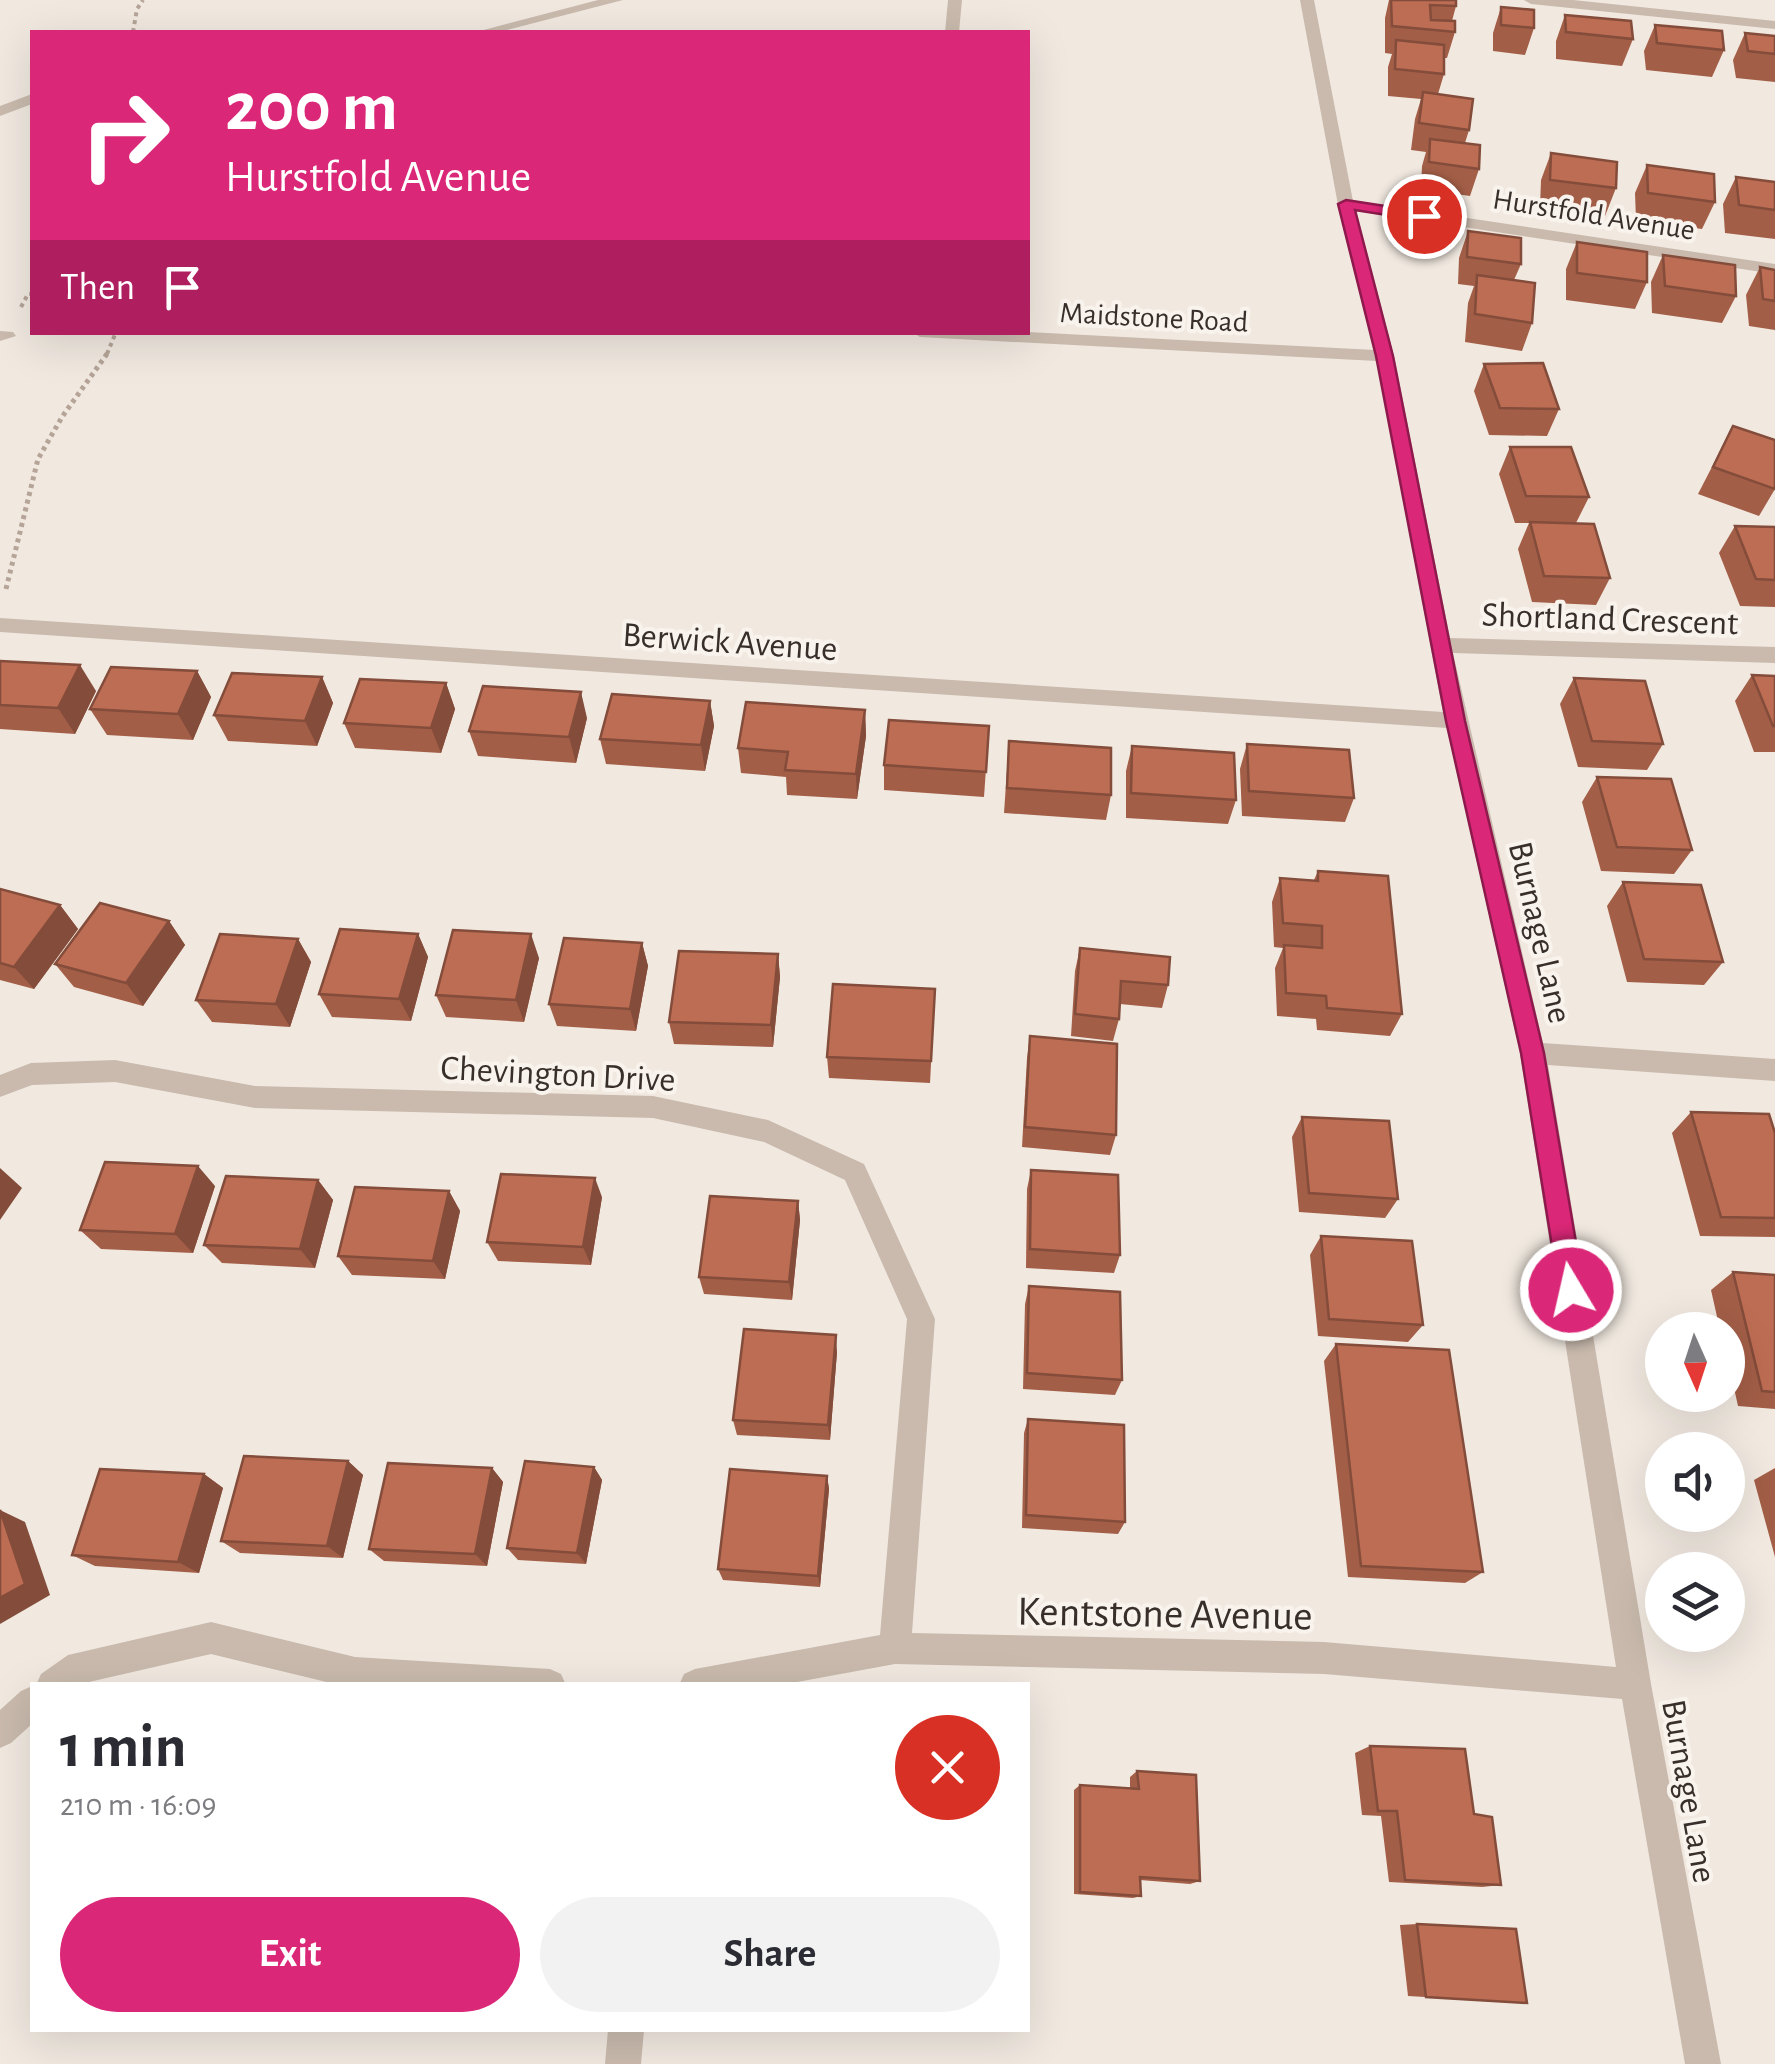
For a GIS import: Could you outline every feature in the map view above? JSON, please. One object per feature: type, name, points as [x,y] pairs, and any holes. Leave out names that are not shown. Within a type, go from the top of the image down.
[{"type":"street","points":[[498,30],[536,25],[616,0]]},
{"type":"street","points":[[952,30],[955,0]]},
{"type":"street","name":"Burnage Lane","points":[[1307,0],[1346,204],[1384,356],[1456,721],[1533,1053],[1636,1684],[1703,2064]]},
{"type":"street","points":[[1531,0],[1775,26]]},
{"type":"street","points":[[0,89],[24,101]]},
{"type":"street","points":[[0,112],[24,101]]},
{"type":"street","name":"Hurstfold Avenue","points":[[1346,204],[1775,269]]},
{"type":"street","name":"Maidstone Road","points":[[978,335],[1384,356]]},
{"type":"street","name":"Berwick Avenue","points":[[0,625],[1456,721]]},
{"type":"street","name":"Shortland Crescent","points":[[1442,645],[1775,656]]},
{"type":"street","points":[[1533,1053],[1775,1070]]},
{"type":"street","name":"Chevington Drive","points":[[0,1086],[31,1074],[115,1070],[254,1097],[653,1107],[768,1132],[855,1172],[921,1319],[895,1648]]},
{"type":"street","points":[[55,1682],[68,1671],[211,1638],[354,1673],[501,1682]]},
{"type":"street","name":"Kentstone Avenue","points":[[711,1682],[895,1648],[1324,1658],[1636,1684]]},
{"type":"street","points":[[0,1732],[30,1704]]},
{"type":"street","points":[[623,2064],[626,2032]]},
{"type":"path","points":[[133,30],[143,0]]},
{"type":"path","points":[[4,598],[38,459],[62,417],[113,346],[115,335]]},
{"type":"building","points":[[1391,0],[1456,0],[1456,6],[1430,5],[1431,20],[1455,21],[1455,32],[1392,26]]},
{"type":"building","points":[[1501,7],[1534,10],[1534,28],[1501,25]]},
{"type":"building","points":[[1565,15],[1631,21],[1633,39],[1566,32]]},
{"type":"building","points":[[1655,25],[1722,31],[1724,50],[1657,43]]},
{"type":"building","points":[[1745,33],[1775,36],[1775,54],[1748,51]]},
{"type":"building","points":[[1396,40],[1444,45],[1444,74],[1395,69]]},
{"type":"building","points":[[1423,92],[1473,99],[1469,130],[1419,123]]},
{"type":"building","points":[[1430,139],[1480,145],[1479,169],[1429,162]]},
{"type":"building","points":[[1551,153],[1617,162],[1616,188],[1550,180]]},
{"type":"building","points":[[1647,165],[1714,174],[1715,202],[1648,193]]},
{"type":"building","points":[[1736,177],[1775,182],[1775,210],[1739,205]]},
{"type":"building","points":[[1468,231],[1521,238],[1521,264],[1467,257]]},
{"type":"building","points":[[1577,242],[1647,252],[1647,282],[1577,273]]},
{"type":"building","points":[[1663,255],[1735,265],[1736,296],[1665,286]]},
{"type":"building","points":[[1760,267],[1775,270],[1775,301],[1763,299]]},
{"type":"building","points":[[1477,275],[1535,283],[1532,323],[1475,314]]},
{"type":"building","points":[[1543,363],[1559,409],[1500,408],[1484,364]]},
{"type":"building","points":[[1733,426],[1775,440],[1775,489],[1713,467]]},
{"type":"building","points":[[1510,447],[1571,447],[1589,497],[1526,496]]},
{"type":"building","points":[[1530,522],[1594,524],[1610,578],[1544,576]]},
{"type":"building","points":[[1735,526],[1775,527],[1775,580],[1756,579]]},
{"type":"building","points":[[0,661],[80,665],[58,708],[0,705]]},
{"type":"building","points":[[111,667],[197,671],[178,714],[90,709]]},
{"type":"building","points":[[232,673],[322,677],[305,721],[214,715]]},
{"type":"building","points":[[1752,675],[1775,676],[1775,726],[1773,726]]},
{"type":"building","points":[[1574,678],[1645,681],[1663,744],[1592,741]]},
{"type":"building","points":[[360,679],[446,683],[431,728],[344,723]]},
{"type":"building","points":[[483,686],[581,692],[569,737],[469,731]]},
{"type":"building","points":[[612,694],[710,701],[701,745],[600,739]]},
{"type":"building","points":[[746,702],[865,710],[856,774],[785,770],[788,752],[738,748]]},
{"type":"building","points":[[889,720],[989,726],[986,772],[884,765]]},
{"type":"building","points":[[1009,741],[1111,748],[1111,795],[1007,788]]},
{"type":"building","points":[[1247,744],[1349,750],[1354,798],[1249,791]]},
{"type":"building","points":[[1132,746],[1234,753],[1236,800],[1131,793]]},
{"type":"building","points":[[1597,777],[1671,779],[1692,850],[1617,847]]},
{"type":"building","points":[[1318,871],[1388,876],[1402,1014],[1327,1008],[1326,996],[1286,993],[1284,945],[1322,948],[1322,926],[1283,923],[1280,878],[1318,881]]},
{"type":"building","points":[[1623,882],[1701,885],[1723,962],[1644,959]]},
{"type":"building","points":[[0,889],[60,905],[14,967],[0,963]]},
{"type":"building","points":[[100,903],[169,921],[126,983],[55,964]]},
{"type":"building","points":[[340,929],[418,934],[399,999],[319,994]]},
{"type":"building","points":[[453,930],[531,934],[516,1000],[436,995]]},
{"type":"building","points":[[220,934],[298,939],[276,1004],[196,1000]]},
{"type":"building","points":[[564,938],[642,943],[630,1009],[549,1004]]},
{"type":"building","points":[[1080,948],[1170,957],[1168,985],[1121,981],[1119,1019],[1075,1014]]},
{"type":"building","points":[[679,951],[778,954],[771,1025],[669,1022]]},
{"type":"building","points":[[833,984],[935,989],[931,1061],[827,1057]]},
{"type":"building","points":[[1030,1036],[1117,1044],[1116,1135],[1025,1127]]},
{"type":"building","points":[[1691,1112],[1769,1114],[1775,1133],[1775,1218],[1721,1217]]},
{"type":"building","points":[[1302,1117],[1389,1121],[1398,1199],[1309,1193]]},
{"type":"building","points":[[105,1162],[198,1166],[175,1234],[80,1230]]},
{"type":"building","points":[[1031,1170],[1118,1175],[1120,1255],[1030,1249]]},
{"type":"building","points":[[501,1174],[595,1178],[583,1247],[487,1242]]},
{"type":"building","points":[[226,1176],[318,1180],[300,1249],[204,1245]]},
{"type":"building","points":[[355,1187],[449,1191],[433,1261],[338,1256]]},
{"type":"building","points":[[710,1196],[798,1201],[789,1282],[699,1277]]},
{"type":"building","points":[[1321,1236],[1412,1241],[1423,1325],[1329,1319]]},
{"type":"building","points":[[1733,1272],[1775,1275],[1775,1392],[1762,1391]]},
{"type":"building","points":[[1029,1286],[1120,1292],[1122,1380],[1027,1373]]},
{"type":"building","points":[[744,1329],[836,1335],[828,1425],[733,1420]]},
{"type":"building","points":[[1336,1344],[1449,1350],[1483,1572],[1361,1566]]},
{"type":"building","points":[[1028,1419],[1124,1425],[1125,1522],[1026,1515]]},
{"type":"building","points":[[244,1456],[348,1461],[327,1546],[221,1541]]},
{"type":"building","points":[[525,1461],[594,1467],[577,1553],[507,1548]]},
{"type":"building","points":[[388,1463],[492,1468],[475,1554],[369,1549]]},
{"type":"building","points":[[100,1469],[204,1474],[178,1562],[72,1555]]},
{"type":"building","points":[[730,1469],[827,1476],[818,1576],[718,1569]]},
{"type":"building","points":[[0,1510],[25,1584],[0,1598]]},
{"type":"building","points":[[1370,1746],[1465,1749],[1474,1814],[1492,1817],[1501,1885],[1405,1880],[1397,1811],[1378,1811]]},
{"type":"building","points":[[1137,1771],[1196,1775],[1200,1881],[1140,1877],[1141,1896],[1080,1892],[1080,1785],[1139,1789]]},
{"type":"building","points":[[1417,1924],[1516,1929],[1527,2003],[1426,1997]]},
{"type":"route","points":[[1424,216],[1346,204],[1384,356],[1456,721],[1533,1053],[1571,1290]]}]
